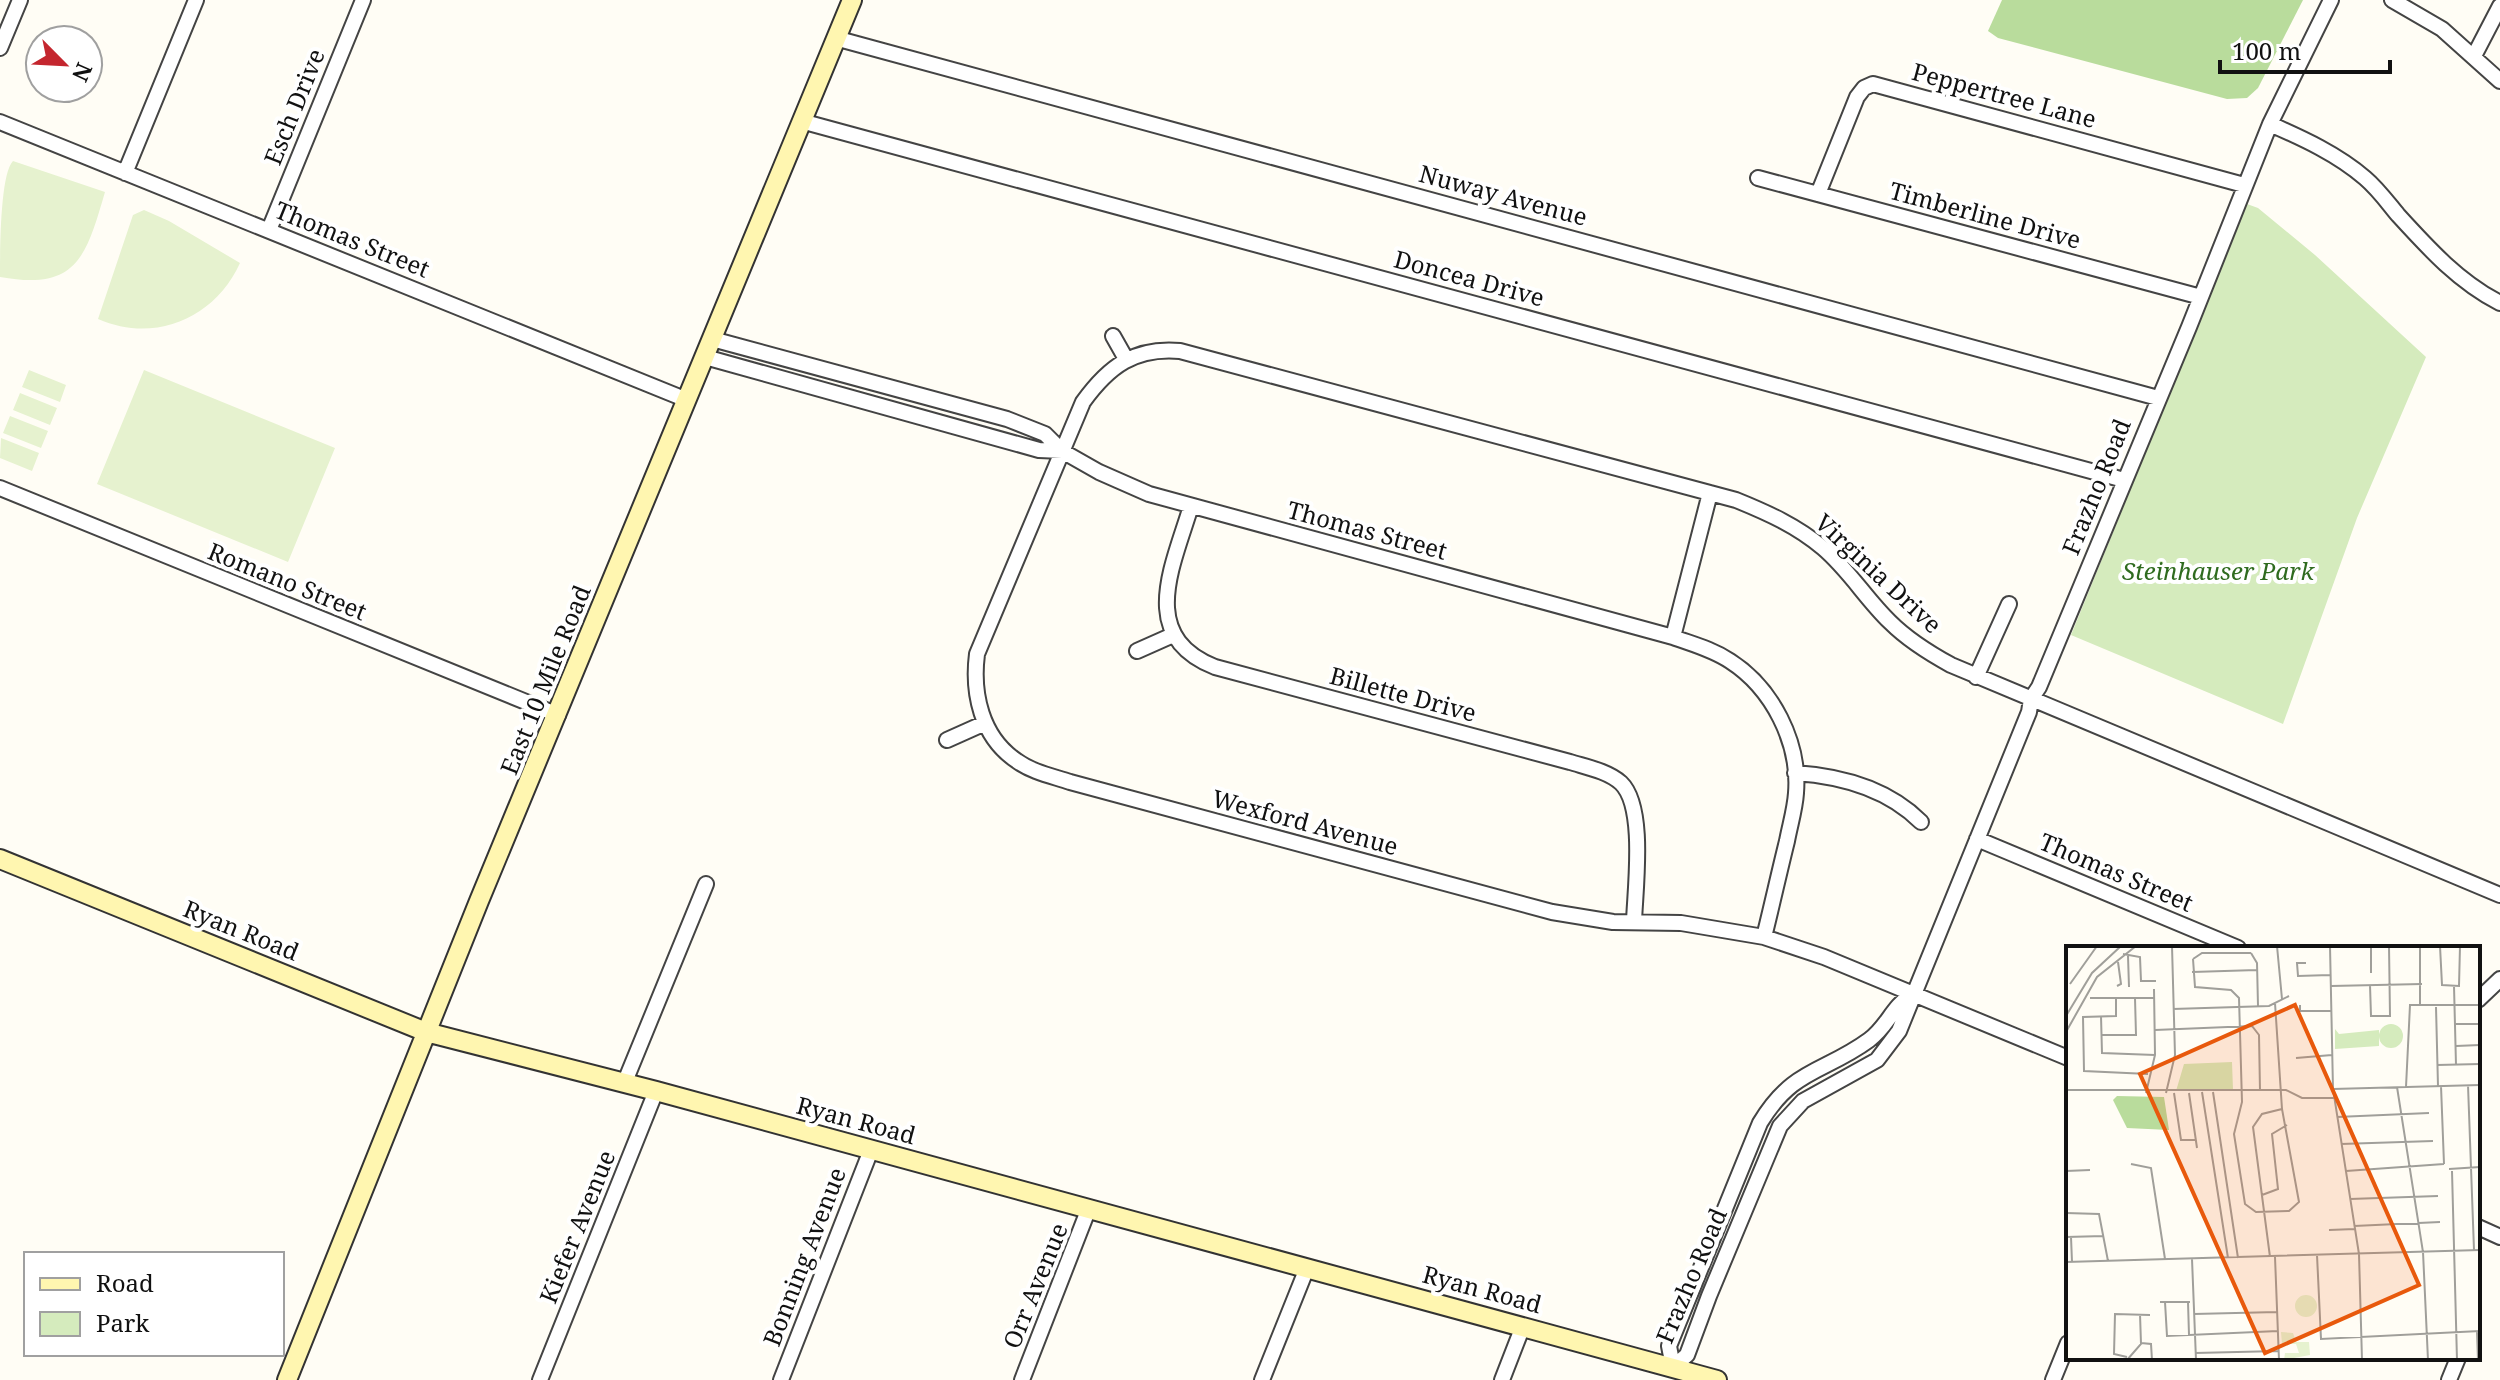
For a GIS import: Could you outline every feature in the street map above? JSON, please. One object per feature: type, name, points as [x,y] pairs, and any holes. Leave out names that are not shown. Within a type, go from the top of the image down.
[{"type":"main road","name":"East 10 Mile Road","points":[[287,1380],[426,1032],[852,0]]},
{"type":"main road","name":"Ryan Road","points":[[0,859],[426,1032],[656,1091],[1717,1380]]},
{"type":"street","points":[[0,48],[20,0]]},
{"type":"street","points":[[125,173],[196,0]]},
{"type":"street","name":"Esch Drive","points":[[269,230],[363,0]]},
{"type":"street","name":"Frazho Road","points":[[1912,994],[1897,1005],[1871,1039],[1796,1080],[1769,1108],[1760,1123],[1669,1346],[1673,1367],[1687,1355],[1780,1126],[1803,1101],[1853,1075],[1885,1052],[1899,1031],[2029,712],[2031,699],[2039,687],[2201,297],[2244,185],[2270,124],[2331,0]]},
{"type":"street","points":[[2392,0],[2442,29],[2500,81]]},
{"type":"street","points":[[2474,56],[2500,6]]},
{"type":"street","name":"Nuway Avenue","points":[[835,38],[2158,398]]},
{"type":"street","name":"Peppertree Lane","points":[[1818,194],[1857,97],[1864,88],[1873,84],[2244,185]]},
{"type":"street","name":"Doncea Drive","points":[[801,121],[2124,480]]},
{"type":"street","name":"Thomas Street","points":[[0,122],[687,400]]},
{"type":"street","points":[[2270,124],[2323,148],[2359,173],[2460,278],[2500,303]]},
{"type":"street","name":"Timberline Drive","points":[[1758,178],[2201,297]]},
{"type":"street","points":[[1113,336],[1126,359]]},
{"type":"street","points":[[712,339],[1007,419],[1045,434],[1062,451]]},
{"type":"street","name":"Virginia Drive","points":[[1062,451],[1083,402],[1109,370],[1126,359],[1161,349],[1194,354],[1736,500],[1786,521],[1839,563],[1883,614],[1911,640],[1939,658],[1976,677],[2500,895]]},
{"type":"street","name":"Thomas Street","points":[[705,357],[1039,450],[1062,451],[1119,481],[1191,506],[1707,648],[1730,661],[1764,691],[1785,728],[1792,749],[1796,793],[1764,937]]},
{"type":"street","points":[[845,397],[849,376]]},
{"type":"street","points":[[905,413],[912,394]]},
{"type":"street","name":"Wexford Avenue","points":[[1062,451],[977,654],[974,676],[985,723],[999,745],[1016,761],[1070,782],[1552,912],[1601,921],[1681,923],[1764,937],[1824,957],[2066,1057]]},
{"type":"street","name":"Romano Street","points":[[0,488],[558,715]]},
{"type":"street","points":[[1673,637],[1710,493]]},
{"type":"street","points":[[1137,651],[1173,635],[1168,624],[1167,589],[1191,506]]},
{"type":"street","points":[[1976,677],[2009,604]]},
{"type":"street","name":"Billette Drive","points":[[1173,635],[1185,650],[1215,667],[1570,762],[1615,779],[1628,792],[1636,816],[1634,922]]},
{"type":"street","points":[[947,740],[985,723]]},
{"type":"street","points":[[1795,773],[1831,775],[1855,783],[1895,801],[1921,822]]},
{"type":"street","name":"Thomas Street","points":[[1977,839],[2233,946]]},
{"type":"street","points":[[624,1084],[706,884]]},
{"type":"street","points":[[2480,998],[2500,979]]},
{"type":"street","name":"Kiefer Avenue","points":[[540,1380],[656,1091]]},
{"type":"street","name":"Bonning Avenue","points":[[781,1380],[871,1150]]},
{"type":"street","name":"Orr Avenue","points":[[1022,1380],[1089,1208]]},
{"type":"street","points":[[2480,1228],[2500,1237]]},
{"type":"street","points":[[1262,1380],[1307,1268]]},
{"type":"street","points":[[1502,1380],[1523,1326]]},
{"type":"street","points":[[2053,1380],[2066,1348]]},
{"type":"street","points":[[2449,1380],[2457,1360]]},
{"type":"green space","points":[[2002,0],[2303,0],[2258,88],[2247,98],[2227,99],[1998,38],[1988,31]]},
{"type":"green space","points":[[13,161],[105,192],[84,251],[62,273],[46,279],[0,277],[3,197]]},
{"type":"green space","name":"Steinhauser Park","points":[[2247,204],[2258,208],[2315,255],[2426,357],[2357,518],[2283,724],[2071,635]]},
{"type":"green space","points":[[144,210],[169,221],[240,263],[229,282],[199,311],[181,321],[141,329],[98,319],[133,215]]},
{"type":"green space","points":[[29,370],[66,385],[60,402],[22,387]]},
{"type":"green space","points":[[144,370],[335,448],[288,562],[97,484]]},
{"type":"green space","points":[[20,393],[57,408],[50,425],[13,410]]},
{"type":"green space","points":[[10,416],[48,431],[41,448],[3,433]]},
{"type":"green space","points":[[1,438],[39,453],[32,471],[0,458]]}]
